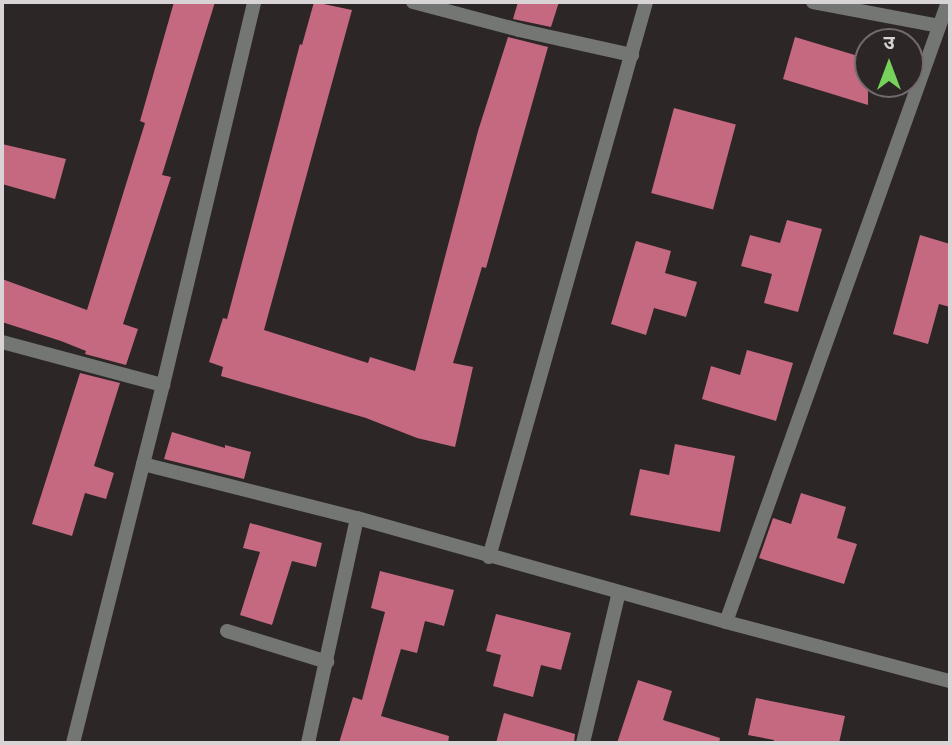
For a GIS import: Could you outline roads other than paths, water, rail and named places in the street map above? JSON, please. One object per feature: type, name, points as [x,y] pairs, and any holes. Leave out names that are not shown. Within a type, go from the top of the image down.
[{"type":"street","points":[[73,743],[163,385],[254,2]]},
{"type":"street","points":[[413,2],[519,30],[632,55]]},
{"type":"street","points":[[489,557],[646,2]]},
{"type":"street","points":[[813,2],[939,26]]},
{"type":"street","points":[[726,622],[948,2]]},
{"type":"street","points":[[2,342],[163,385]]},
{"type":"street","points":[[143,464],[357,518],[489,557],[950,681]]},
{"type":"street","points":[[309,743],[357,518]]},
{"type":"street","points":[[583,743],[619,592]]},
{"type":"street","points":[[227,631],[327,662]]}]
